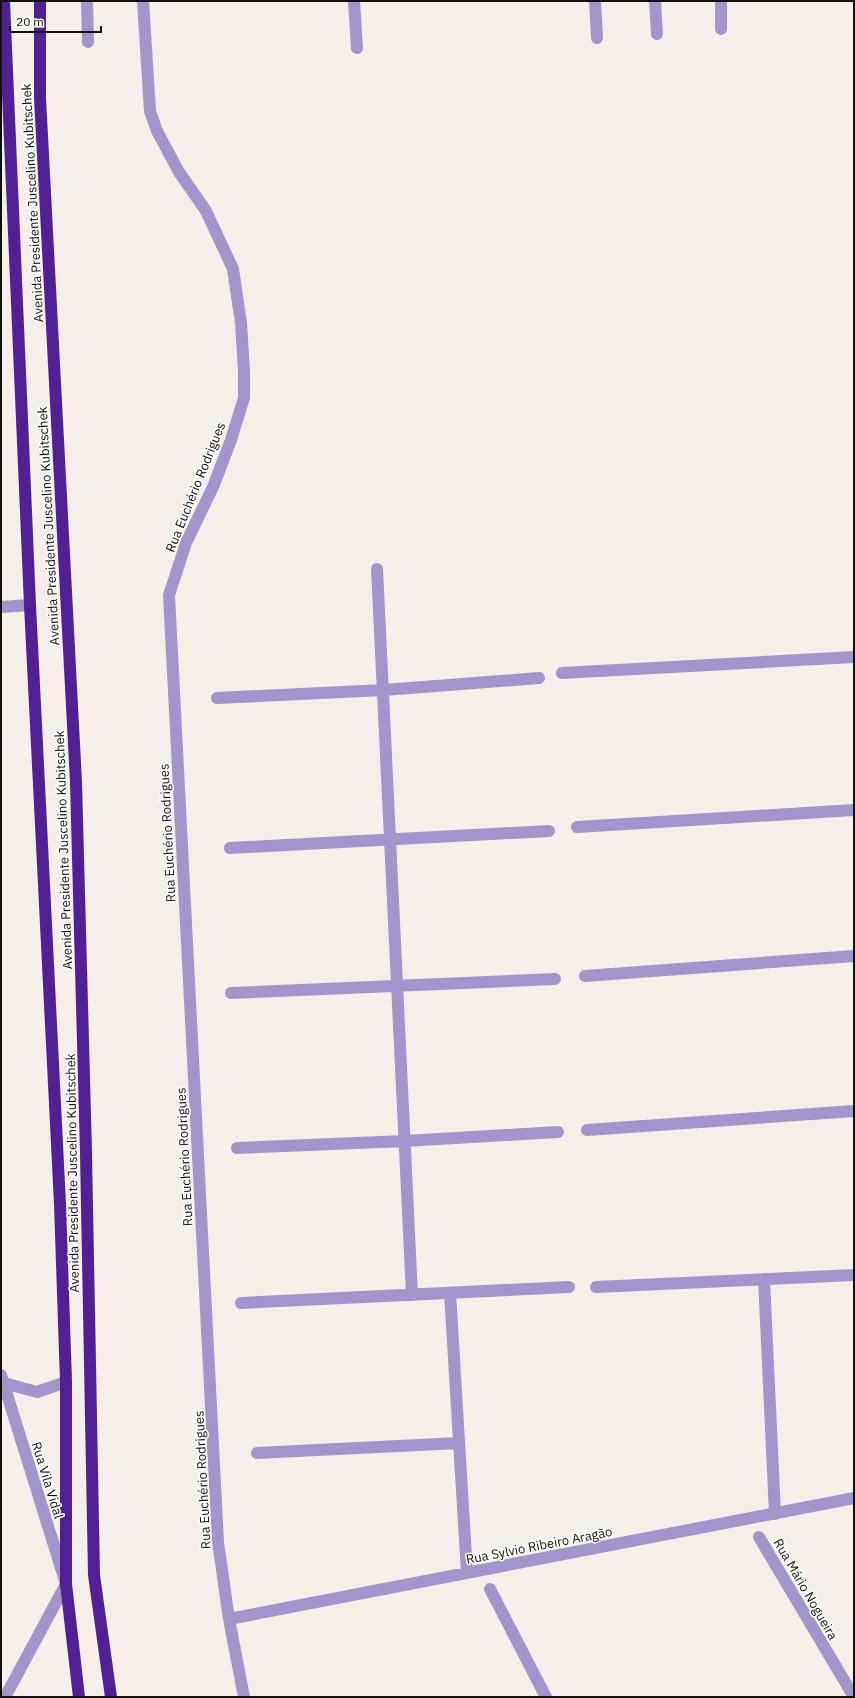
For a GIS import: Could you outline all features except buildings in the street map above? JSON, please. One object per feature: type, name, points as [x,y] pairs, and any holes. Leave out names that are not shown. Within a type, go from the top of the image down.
[{"type":"highway","name":"Avenida Presidente Juscelino Kubitschek","points":[[4,1],[4,96],[60,1204],[66,1382],[66,1584],[79,1697]]},
{"type":"highway","name":"Avenida Presidente Juscelino Kubitschek","points":[[40,1],[40,98],[76,782],[86,1161],[94,1575],[111,1697]]},
{"type":"street","points":[[87,1],[88,42]]},
{"type":"street","name":"Rua Euchério Rodrigues","points":[[143,1],[150,111],[157,131],[179,172],[206,211],[232,270],[241,323],[244,371],[244,398],[231,440],[213,487],[186,543],[169,595],[218,1527],[229,1619],[244,1697]]},
{"type":"street","points":[[354,1],[357,48]]},
{"type":"street","points":[[595,1],[597,38]]},
{"type":"street","points":[[655,1],[657,34]]},
{"type":"street","points":[[721,1],[721,29]]},
{"type":"street","points":[[377,569],[412,1295]]},
{"type":"street","points":[[1,607],[30,605]]},
{"type":"street","points":[[562,672],[854,657]]},
{"type":"street","points":[[217,698],[384,690],[539,678]]},
{"type":"street","points":[[577,827],[854,810]]},
{"type":"street","points":[[230,848],[390,841],[549,831]]},
{"type":"street","points":[[585,976],[854,956]]},
{"type":"street","points":[[231,993],[555,979]]},
{"type":"street","points":[[587,1130],[854,1111]]},
{"type":"street","points":[[237,1148],[405,1141],[558,1132]]},
{"type":"street","points":[[596,1287],[854,1275]]},
{"type":"street","points":[[764,1279],[775,1514]]},
{"type":"street","points":[[241,1303],[569,1287]]},
{"type":"street","points":[[450,1293],[467,1573]]},
{"type":"street","name":"Rua Vila Vidal","points":[[2,1379],[37,1392],[66,1382]]},
{"type":"street","name":"Rua Vila Vidal","points":[[2,1379],[66,1584]]},
{"type":"street","points":[[257,1452],[459,1444]]},
{"type":"street","name":"Rua Sylvio Ribeiro Aragão","points":[[229,1619],[854,1498]]},
{"type":"street","name":"Rua Mário Nogueira","points":[[759,1537],[854,1697]]},
{"type":"street","points":[[5,1697],[66,1584]]},
{"type":"street","points":[[490,1589],[546,1697]]},
{"type":"street","points":[[242,1681],[250,1697]]}]
